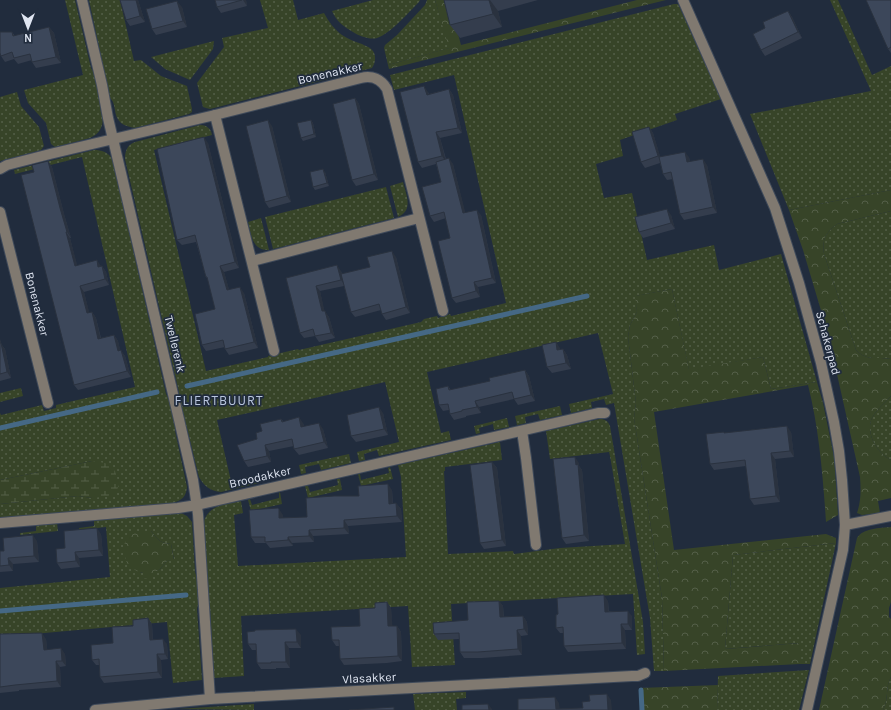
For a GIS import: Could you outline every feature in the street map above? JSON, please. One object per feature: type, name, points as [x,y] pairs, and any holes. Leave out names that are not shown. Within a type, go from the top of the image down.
[{"type":"street","name":"Twellerenk","points":[[82,0],[102,85],[108,118],[193,480],[197,505],[210,700]]},
{"type":"street","name":"Schakerpad","points":[[683,0],[775,208],[798,283],[820,363],[834,422],[842,480],[845,525],[843,550],[806,710]]},
{"type":"street","name":"Bonenakker","points":[[0,169],[4,166],[370,76],[382,82],[387,89],[443,311]]},
{"type":"street","points":[[215,115],[274,351]]},
{"type":"street","name":"Bonenakker","points":[[0,212],[48,403]]},
{"type":"street","points":[[252,261],[419,218]]},
{"type":"street","name":"Broodakker","points":[[0,523],[178,508],[197,505],[598,413],[605,413]]},
{"type":"street","points":[[522,431],[536,545]]},
{"type":"street","points":[[845,525],[891,516]]},
{"type":"street","name":"Vlasakker","points":[[95,710],[210,700],[624,677],[638,676],[644,673]]},
{"type":"green space","points":[[65,0],[75,0],[91,68],[95,74],[98,86],[103,123],[99,131],[90,138],[55,147],[51,144],[46,123],[28,103],[24,90],[83,75]]},
{"type":"green space","points":[[89,0],[120,0],[134,61],[141,60],[161,76],[187,86],[192,112],[135,128],[121,123],[117,118],[113,102],[109,97],[107,90]]},
{"type":"green space","points":[[260,0],[293,0],[298,20],[324,13],[332,25],[342,35],[370,48],[374,52],[375,58],[372,68],[210,109],[203,107],[197,83],[224,47],[222,38],[268,28]]},
{"type":"green space","points":[[373,0],[420,0],[388,32],[377,38],[361,36],[346,28],[338,21],[332,11]]},
{"type":"green space","points":[[427,0],[435,0],[450,48],[388,65],[384,48],[385,45],[397,35],[425,5]]},
{"type":"green space","points":[[435,0],[449,0],[461,45],[637,0],[666,0],[389,69],[388,65],[449,48]]},
{"type":"green space","points":[[830,0],[838,0],[872,75],[891,66],[891,190],[789,210],[750,114],[871,91]]},
{"type":"green space","points":[[678,4],[721,99],[675,114],[677,120],[620,140],[623,156],[596,164],[604,198],[632,193],[647,260],[714,245],[719,270],[781,254],[817,382],[771,389],[763,357],[689,370],[672,289],[636,296],[637,312],[630,325],[628,337],[636,403],[634,418],[662,598],[664,671],[654,671],[650,618],[614,403],[606,405],[604,399],[591,402],[592,408],[571,413],[569,404],[613,394],[598,333],[427,372],[441,433],[449,431],[451,440],[379,456],[377,450],[364,454],[365,460],[359,461],[357,452],[399,442],[385,382],[217,420],[231,481],[258,475],[259,483],[221,492],[211,489],[205,485],[199,477],[187,428],[182,415],[179,392],[125,159],[128,147],[135,142],[200,125],[208,127],[211,130],[212,135],[154,150],[206,371],[421,322],[424,319],[437,316],[438,318],[450,314],[451,316],[506,303],[454,75],[394,90],[390,75]]},
{"type":"green space","points":[[214,41],[213,49],[190,80],[165,69],[151,57]]},
{"type":"green space","points":[[17,92],[21,106],[39,127],[44,146],[41,150],[0,161],[0,97]]},
{"type":"green space","points":[[94,150],[104,152],[112,158],[166,394],[173,412],[175,431],[187,487],[186,493],[183,498],[173,503],[0,518],[0,504],[78,496],[92,498],[92,461],[0,480],[0,413],[1,415],[42,405],[44,411],[56,408],[56,405],[135,387],[82,157],[15,174],[14,170]]},
{"type":"green space","points":[[403,182],[408,202],[406,210],[398,217],[390,186]]},
{"type":"green space","points":[[386,187],[394,218],[273,249],[265,217]]},
{"type":"green space","points":[[891,190],[891,211],[837,224],[827,234],[824,241],[824,254],[856,350],[864,356],[891,359],[891,396],[872,418],[870,430],[871,436],[877,448],[891,460],[891,498],[878,501],[880,513],[862,515],[857,513],[861,486],[860,477],[828,334],[803,250],[789,210]]},
{"type":"green space","points":[[891,211],[891,359],[872,358],[860,354],[856,350],[824,254],[824,241],[827,234],[837,224]]},
{"type":"green space","points":[[261,218],[269,250],[259,248],[253,241],[250,232],[248,222]]},
{"type":"green space","points":[[672,289],[689,369],[763,357],[771,389],[817,382],[823,403],[834,457],[838,515],[826,522],[818,435],[808,385],[654,412],[674,550],[826,534],[836,538],[836,543],[733,555],[725,649],[800,643],[800,664],[664,671],[662,598],[634,418],[636,403],[628,337],[630,325],[637,312],[635,296]]},
{"type":"green space","points":[[21,388],[23,396],[0,402],[0,393]]},
{"type":"green space","points":[[891,396],[891,460],[877,448],[871,436],[870,424],[872,418]]},
{"type":"green space","points":[[560,406],[562,415],[540,420],[538,414],[525,417],[526,423],[517,425],[515,416]]},
{"type":"green space","points":[[507,418],[509,427],[494,430],[493,424],[479,428],[480,433],[476,434],[474,426]]},
{"type":"green space","points":[[600,419],[606,421],[610,426],[643,622],[645,654],[637,655],[633,594],[451,604],[455,665],[412,667],[408,606],[241,616],[244,676],[214,678],[210,608],[206,580],[207,571],[204,521],[210,511],[214,508],[241,501],[243,513],[234,515],[238,566],[406,557],[401,477],[398,465],[500,442],[502,460],[445,467],[448,554],[513,551],[514,554],[560,548],[625,544],[609,452],[550,459],[546,431]]},
{"type":"green space","points":[[349,454],[351,463],[321,470],[319,464],[305,467],[306,473],[301,474],[299,465]]},
{"type":"green space","points":[[92,461],[105,463],[115,471],[119,485],[113,495],[92,498],[78,496],[0,504],[0,480]]},
{"type":"green space","points":[[390,467],[393,479],[361,486],[358,474],[360,474],[361,480],[389,473],[388,468]]},
{"type":"green space","points":[[337,479],[340,479],[342,490],[308,498],[305,486],[308,486],[310,492],[338,485]]},
{"type":"green space","points":[[280,492],[282,504],[251,511],[248,500],[250,499],[252,505],[279,498]]},
{"type":"green space","points":[[181,513],[187,516],[192,522],[195,572],[199,590],[197,609],[202,680],[173,683],[167,622],[0,637],[0,588],[110,577],[106,527],[79,530],[79,528],[94,526],[94,520]],"holes":[[[151,531],[162,542],[171,544],[174,559],[167,561],[160,569],[143,579],[143,573],[140,572]]]},
{"type":"green space","points":[[57,523],[58,531],[20,535],[20,533],[36,531],[36,525]]},
{"type":"green space","points":[[891,527],[891,602],[889,617],[891,619],[891,677],[888,685],[885,706],[883,710],[819,710],[857,538],[867,530]]},
{"type":"green space","points":[[136,531],[151,531],[164,543],[171,544],[174,560],[167,561],[152,578],[143,579],[143,573],[129,566],[126,561],[124,544],[129,535]]},
{"type":"green space","points":[[836,543],[810,664],[800,664],[799,643],[725,649],[733,555]]},
{"type":"green space","points":[[809,670],[799,710],[717,710],[718,676]]},
{"type":"green space","points":[[891,677],[891,710],[883,710],[886,702],[888,685]]},
{"type":"green space","points":[[718,685],[717,710],[641,710],[640,688]]},
{"type":"green space","points":[[466,692],[466,698],[456,699],[457,710],[415,710],[413,694]]},
{"type":"green space","points":[[254,704],[254,710],[178,709]]},
{"type":"building","points":[[120,0],[136,0],[140,16],[126,20]]},
{"type":"building","points":[[215,0],[242,0],[217,7]]},
{"type":"building","points":[[444,0],[489,0],[493,14],[450,25]]},
{"type":"building","points":[[866,0],[891,0],[891,47],[888,49]]},
{"type":"building","points":[[177,1],[183,21],[152,29],[146,9]]},
{"type":"building","points":[[788,11],[798,32],[761,50],[753,34],[765,28],[763,22]]},
{"type":"building","points":[[49,27],[56,57],[32,62],[30,54],[14,58],[12,52],[1,56],[0,32],[12,32],[13,36]]},
{"type":"building","points":[[424,86],[427,95],[449,89],[458,128],[436,132],[442,156],[418,162],[400,92]]},
{"type":"building","points":[[355,98],[374,174],[352,180],[333,104]]},
{"type":"building","points":[[268,120],[287,196],[265,202],[246,126]]},
{"type":"building","points":[[311,120],[314,134],[301,138],[297,123]]},
{"type":"building","points":[[649,127],[658,156],[641,162],[632,132]]},
{"type":"building","points":[[204,137],[235,262],[220,266],[227,290],[240,287],[254,342],[225,349],[223,340],[202,345],[195,314],[215,309],[195,235],[177,240],[157,149]]},
{"type":"building","points":[[685,152],[687,162],[703,159],[713,207],[680,214],[671,172],[663,174],[659,157]]},
{"type":"building","points":[[449,158],[463,213],[477,210],[492,278],[474,282],[476,291],[452,298],[438,241],[450,238],[444,212],[430,216],[422,187],[441,182],[436,162]]},
{"type":"building","points":[[48,161],[75,266],[97,260],[98,267],[102,266],[105,279],[80,286],[87,313],[92,312],[98,339],[114,335],[118,351],[121,350],[127,371],[74,385],[21,175],[34,172],[32,165]]},
{"type":"building","points":[[323,169],[327,183],[313,187],[310,172]]},
{"type":"building","points":[[667,209],[671,223],[639,232],[635,217]]},
{"type":"building","points":[[392,251],[406,307],[382,314],[379,304],[351,312],[341,274],[370,267],[367,257]]},
{"type":"building","points":[[337,265],[341,280],[316,286],[322,311],[325,311],[331,333],[315,336],[313,329],[300,333],[286,278]]},
{"type":"building","points":[[556,342],[557,350],[563,349],[566,363],[547,367],[542,345]]},
{"type":"building","points":[[0,343],[7,372],[0,374]]},
{"type":"building","points":[[525,370],[531,395],[514,399],[512,392],[475,401],[477,407],[450,414],[448,404],[439,405],[436,389],[448,386],[449,390],[490,381],[489,378]]},
{"type":"building","points":[[379,407],[384,429],[351,436],[347,415]]},
{"type":"building","points":[[299,417],[301,427],[319,423],[324,442],[294,449],[292,439],[265,445],[267,456],[244,461],[237,445],[257,439],[256,433],[262,431],[260,424],[281,419],[282,422]]},
{"type":"building","points":[[787,426],[790,451],[771,453],[776,496],[750,499],[745,460],[710,464],[706,434]]},
{"type":"building","points":[[575,457],[576,465],[578,464],[584,535],[562,538],[553,459]]},
{"type":"building","points":[[492,462],[502,540],[480,543],[470,465]]},
{"type":"building","points":[[388,484],[389,504],[396,503],[397,516],[344,520],[344,528],[309,530],[309,536],[288,537],[288,540],[265,542],[265,537],[251,537],[249,510],[278,508],[279,518],[307,517],[306,498],[359,496],[358,486]]},
{"type":"building","points":[[97,528],[99,550],[75,552],[76,561],[57,563],[56,549],[65,548],[64,531]]},
{"type":"building","points":[[33,535],[34,556],[8,558],[9,565],[0,566],[0,551],[4,551],[3,538]]},
{"type":"building","points":[[604,595],[605,612],[628,611],[628,624],[621,624],[622,643],[564,646],[563,627],[556,628],[556,615],[558,614],[557,598]]},
{"type":"building","points":[[499,601],[500,617],[523,616],[524,629],[517,630],[518,649],[460,652],[459,633],[434,634],[433,623],[468,620],[467,602]]},
{"type":"building","points":[[387,602],[388,626],[397,626],[398,656],[340,659],[339,640],[332,640],[331,627],[360,626],[359,609],[375,608],[375,603]]},
{"type":"building","points":[[148,618],[150,640],[163,639],[165,654],[157,654],[158,672],[100,677],[99,659],[92,660],[91,645],[113,643],[112,627],[133,626],[133,620]]},
{"type":"building","points":[[296,629],[297,642],[285,642],[286,662],[257,663],[256,644],[248,644],[247,632],[255,630]]},
{"type":"building","points":[[42,633],[44,650],[61,648],[62,661],[56,661],[57,681],[0,687],[0,634]]},
{"type":"building","points":[[607,694],[608,710],[518,710],[518,699],[555,697],[556,709],[583,708],[582,702],[590,701],[589,695]]},
{"type":"building","points":[[488,704],[489,710],[462,710],[462,705]]},
{"type":"building","points":[[394,707],[394,710],[349,710]]},
{"type":"waterway","points":[[187,386],[587,296]]},
{"type":"waterway","points":[[0,428],[157,392]]},
{"type":"waterway","points":[[0,611],[186,595]]},
{"type":"waterway","points":[[641,690],[642,710]]},
{"type":"district","name":"FLIERTBUURT","points":[[219,400]]}]
